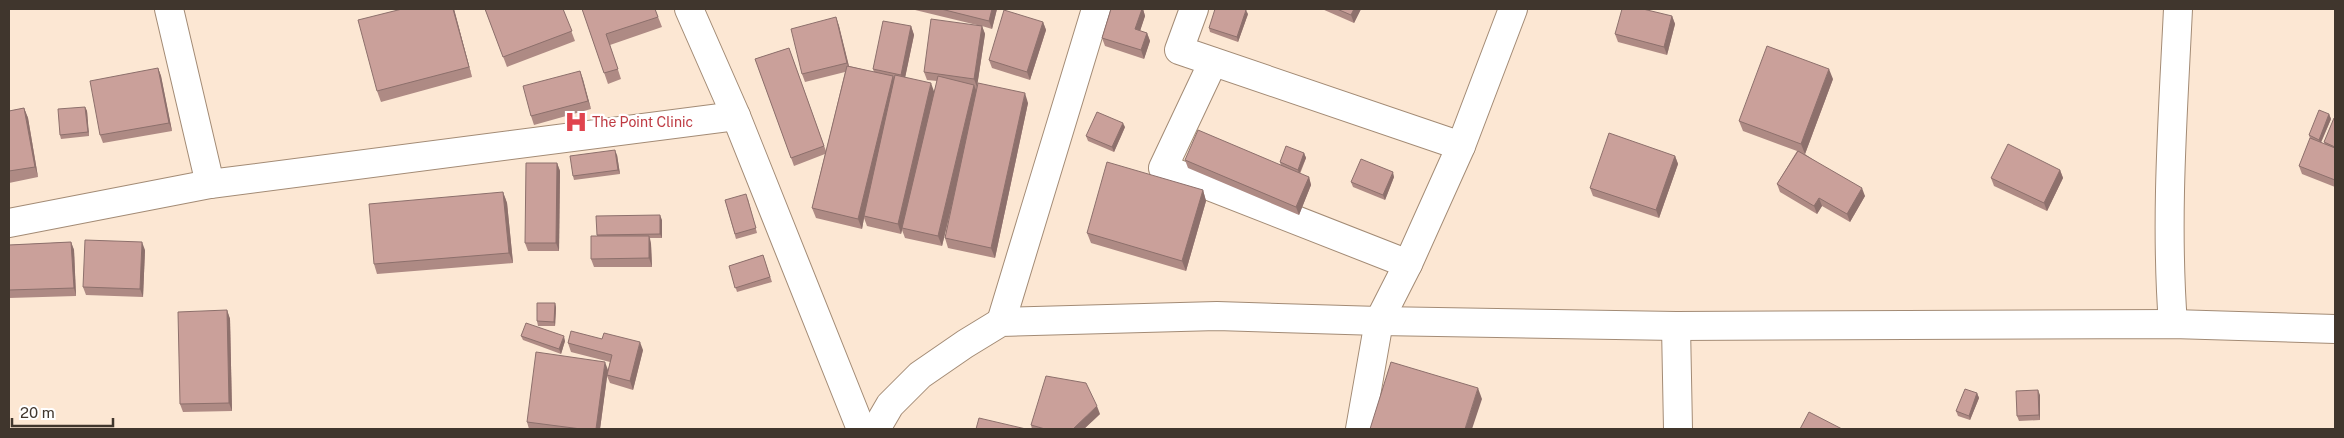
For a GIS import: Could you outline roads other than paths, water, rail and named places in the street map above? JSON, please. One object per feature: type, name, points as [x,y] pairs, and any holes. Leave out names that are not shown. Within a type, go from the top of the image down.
[{"type":"street","points":[[169,9],[210,184]]},
{"type":"street","points":[[689,9],[736,116],[861,429]]},
{"type":"street","points":[[1001,322],[1096,9]]},
{"type":"street","points":[[1194,9],[1179,50],[1461,146]]},
{"type":"street","points":[[1360,429],[1379,321],[1408,264],[1461,146],[1513,9]]},
{"type":"street","points":[[2173,324],[2169,272],[2169,190],[2178,9]]},
{"type":"street","points":[[1213,62],[1163,168],[1408,264]]},
{"type":"street","points":[[9,223],[210,184],[736,116]]},
{"type":"street","points":[[876,429],[890,405],[920,375],[1001,322],[1217,316],[1676,326],[2173,324],[2335,329]]},
{"type":"street","points":[[1676,326],[1678,429]]},
{"type":"place","name":"The Point Clinic","points":[[576,122]]}]
